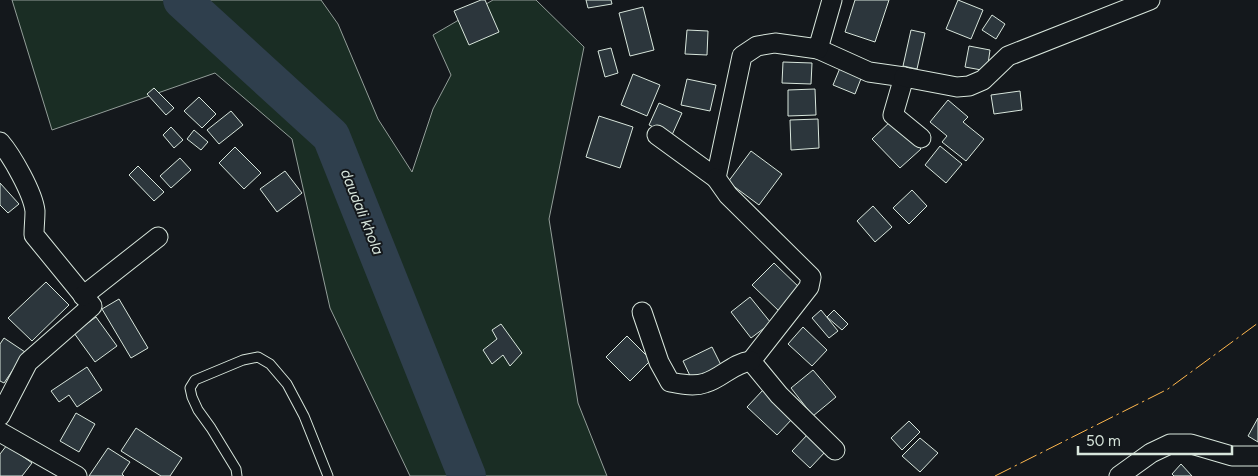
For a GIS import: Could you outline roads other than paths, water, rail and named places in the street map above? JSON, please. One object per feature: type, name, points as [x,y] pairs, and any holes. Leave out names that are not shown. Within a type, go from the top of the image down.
[{"type":"street","points":[[818,48],[832,0]]},
{"type":"street","points":[[716,178],[742,56],[757,46],[775,43],[818,48],[869,72],[957,87],[970,86],[983,80],[1008,56],[1150,0]]},
{"type":"street","points":[[904,77],[893,115],[921,138]]},
{"type":"street","points":[[642,312],[659,362],[670,382],[687,385],[705,383],[741,362],[750,361],[809,287],[811,277],[728,195],[716,178],[657,135]]},
{"type":"street","points":[[0,142],[9,152],[32,198],[35,211],[34,235],[92,306],[28,362],[0,416]]},
{"type":"street","points":[[83,296],[158,237]]},
{"type":"street","points":[[750,361],[779,395],[835,450]]},
{"type":"street","points":[[0,432],[77,476]]},
{"type":"street","points":[[1119,476],[1151,453],[1170,444],[1191,444],[1232,456],[1258,456]]},
{"type":"lane","points":[[237,476],[236,469],[198,410],[190,388],[195,380],[243,360],[258,357],[270,364],[287,384],[304,416],[328,476]]},
{"type":"waterway","name":"daudali khola","points":[[182,0],[331,136],[467,476]]}]
